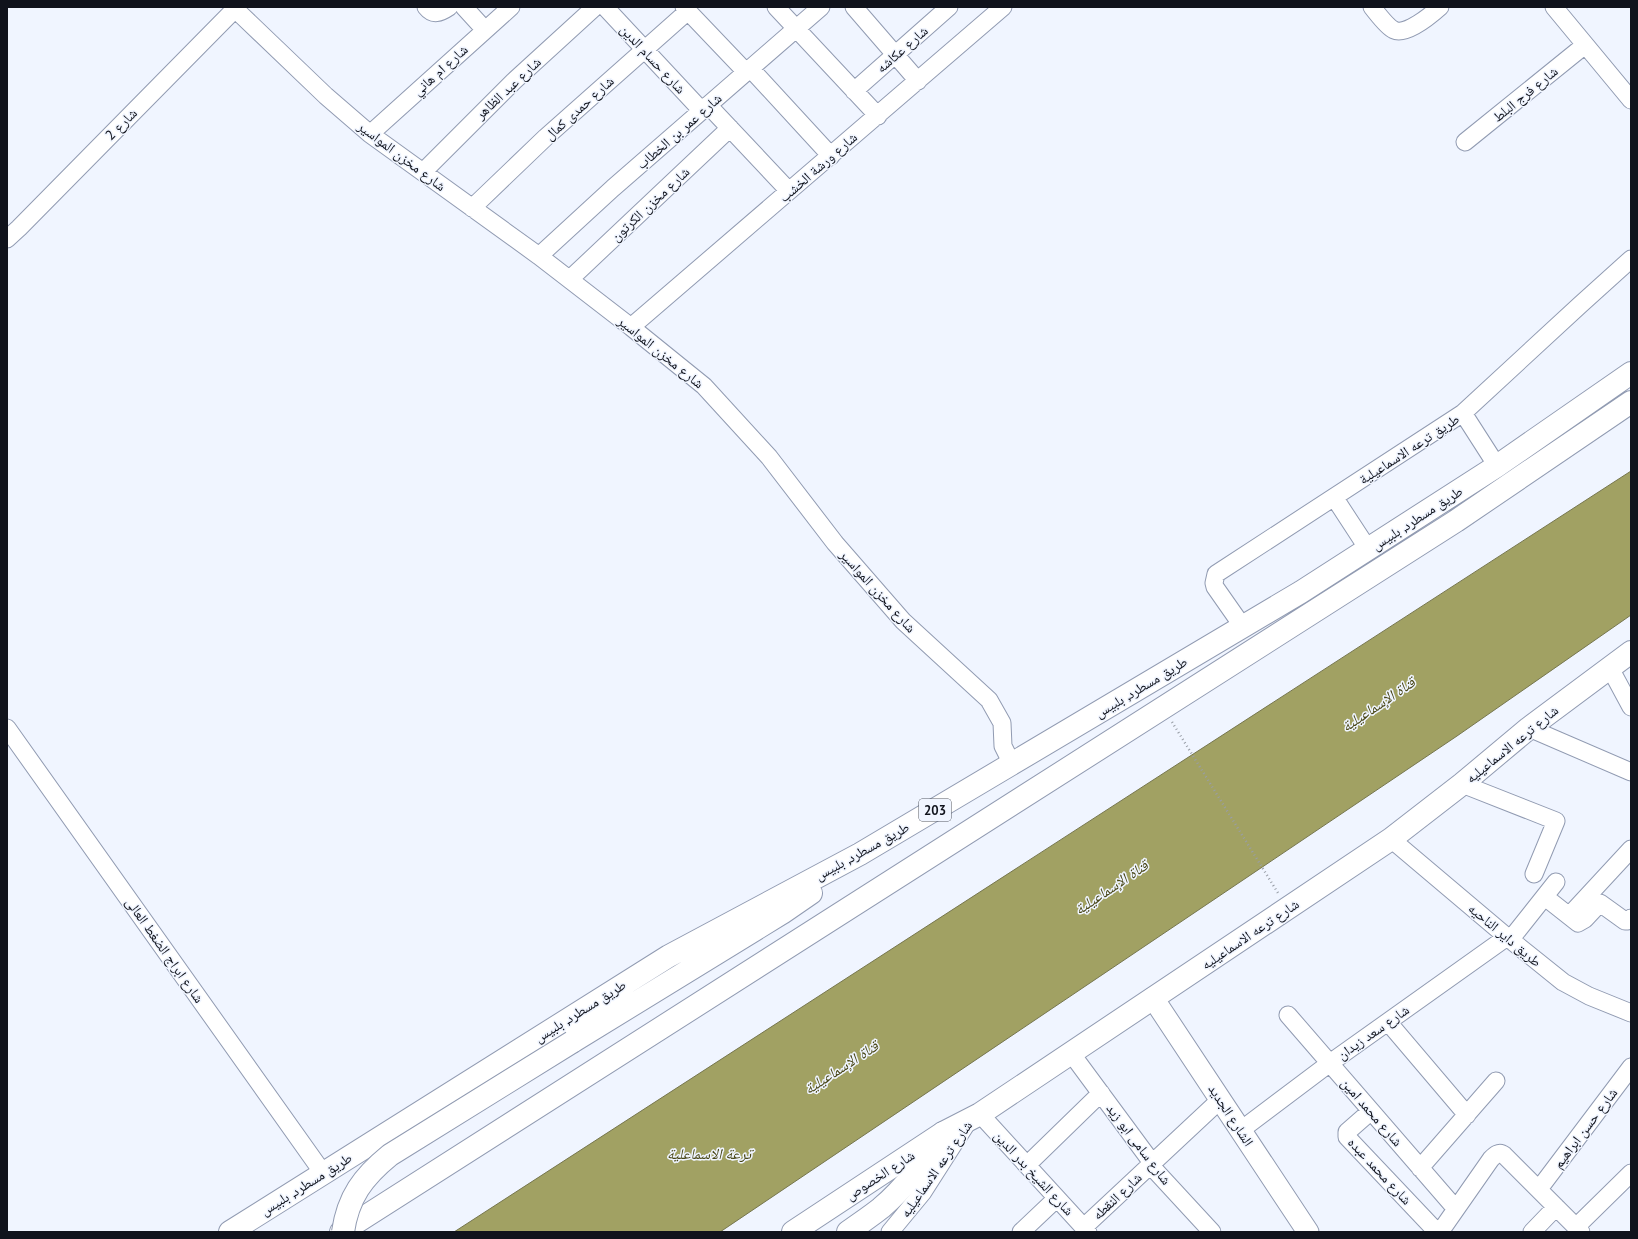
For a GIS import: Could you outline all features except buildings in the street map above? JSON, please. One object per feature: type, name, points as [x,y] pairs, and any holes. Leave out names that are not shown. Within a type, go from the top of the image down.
[{"type":"main road","name":"طريق مسطرد, بلبيس","points":[[230,1232],[669,956],[860,854],[1301,592],[1498,466],[1631,373]]},
{"type":"main road","name":"طريق مسطرد, بلبيس","points":[[342,1232],[1456,521],[1631,402]]},
{"type":"main road","name":"شارع ترعه الاسماعيليه","points":[[974,1117],[1391,839],[1462,784],[1529,728],[1631,652]]},
{"type":"main road","points":[[342,1232],[346,1212],[353,1194],[376,1166],[390,1155],[797,903],[860,854]]},
{"type":"main road","name":"شارع الخصوص","points":[[793,1232],[943,1133],[974,1117]]},
{"type":"main road","points":[[848,1232],[881,1208],[898,1191],[922,1163],[943,1133]]},
{"type":"street","points":[[426,7],[429,11],[435,13],[442,12],[449,7]]},
{"type":"street","points":[[464,7],[485,30]]},
{"type":"street","name":"شارع ام هاني","points":[[370,134],[511,7]]},
{"type":"street","name":"شارع عبد الظاهر","points":[[423,172],[514,81],[595,7]]},
{"type":"street","name":"شارع حسام الدين","points":[[605,7],[644,49],[705,108],[730,128],[789,191]]},
{"type":"street","points":[[776,7],[878,116]]},
{"type":"street","name":"شارع عمر بن الخطاب","points":[[539,256],[613,188],[821,7]]},
{"type":"street","points":[[854,7],[918,81]]},
{"type":"street","name":"شارع عكاشه","points":[[854,91],[949,7]]},
{"type":"street","points":[[1372,7],[1392,29],[1399,31],[1408,29],[1440,7]]},
{"type":"street","points":[[1554,7],[1631,100]]},
{"type":"street","name":"شارع مخزن المواسير","points":[[234,8],[326,96],[370,134],[570,279],[704,386],[769,458],[835,543],[904,621],[989,700],[1002,723],[1003,746],[1012,764]]},
{"type":"street","name":"شارع 2","points":[[7,238],[19,228],[234,8]]},
{"type":"street","name":"شارع ورشة الخشب","points":[[631,327],[878,116],[1001,8]]},
{"type":"street","points":[[686,9],[748,70],[830,156]]},
{"type":"street","name":"شارع حمدى كمال","points":[[472,208],[546,137],[686,9]]},
{"type":"street","name":"شارع فرج البلط","points":[[1465,142],[1585,45]]},
{"type":"street","name":"شارع مخزن الكرتون","points":[[570,279],[730,128]]},
{"type":"street","name":"طريق ترعه الاسماعيلية","points":[[1243,627],[1215,587],[1214,583],[1216,574],[1464,414],[1631,259]]},
{"type":"street","points":[[1464,414],[1498,466]]},
{"type":"street","points":[[1334,498],[1368,549]]},
{"type":"street","points":[[1610,668],[1631,707]]},
{"type":"street","name":"شارع ابراج الضغط العالى","points":[[7,728],[323,1173]]},
{"type":"street","points":[[1529,728],[1631,772]]},
{"type":"street","points":[[1462,784],[1556,821],[1534,874]]},
{"type":"street","name":"طريق داير الناحيه","points":[[1391,839],[1509,939],[1563,982],[1589,996],[1631,1013]]},
{"type":"street","points":[[1569,916],[1631,849]]},
{"type":"street","name":"شارع سعد زيدان","points":[[1241,1130],[1330,1063],[1509,939],[1556,882]]},
{"type":"street","points":[[1545,897],[1578,923],[1582,922],[1598,904],[1601,903],[1626,921],[1631,918]]},
{"type":"street","name":"الشارع الجديد","points":[[1153,998],[1308,1232]]},
{"type":"street","name":"شارع محمد امين","points":[[1288,1015],[1456,1209]]},
{"type":"street","points":[[1388,1022],[1467,1114]]},
{"type":"street","name":"شارع سامى ابو زيد","points":[[1071,1053],[1150,1160],[1151,1164],[1212,1232]]},
{"type":"street","name":"شارع حسن ابراهيم","points":[[1538,1189],[1631,1067]]},
{"type":"street","points":[[1420,1168],[1496,1081]]},
{"type":"street","points":[[1027,1165],[1101,1093]]},
{"type":"street","name":"شارع النقطه","points":[[1086,1230],[1151,1164],[1220,1098]]},
{"type":"street","name":"شارع محمد عبده","points":[[1371,1111],[1347,1132],[1347,1137],[1438,1232]]},
{"type":"street","name":"شارع الشيخ بدر الدين","points":[[974,1117],[1027,1165],[1086,1230]]},
{"type":"street","name":"شارع ترعه الاسماعيليه","points":[[890,1232],[923,1192],[974,1117]]},
{"type":"street","points":[[1438,1232],[1493,1157],[1497,1154],[1504,1155],[1578,1230],[1631,1173]]},
{"type":"street","points":[[1021,1232],[1057,1198]]},
{"type":"street","points":[[1532,1232],[1556,1207]]},
{"type":"path","points":[[1177,733],[1268,876]]},
{"type":"water","name":"ترعة الاسماعلية","points":[[1631,471],[1631,615],[1457,736],[720,1232],[454,1232]]},
{"type":"water label","name":"قناة الإسماعيلية","points":[[1378,704]]},
{"type":"water label","name":"قناة الإسماعيلية","points":[[1111,887]]},
{"type":"water label","name":"قناة الإسماعيلية","points":[[841,1067]]}]
